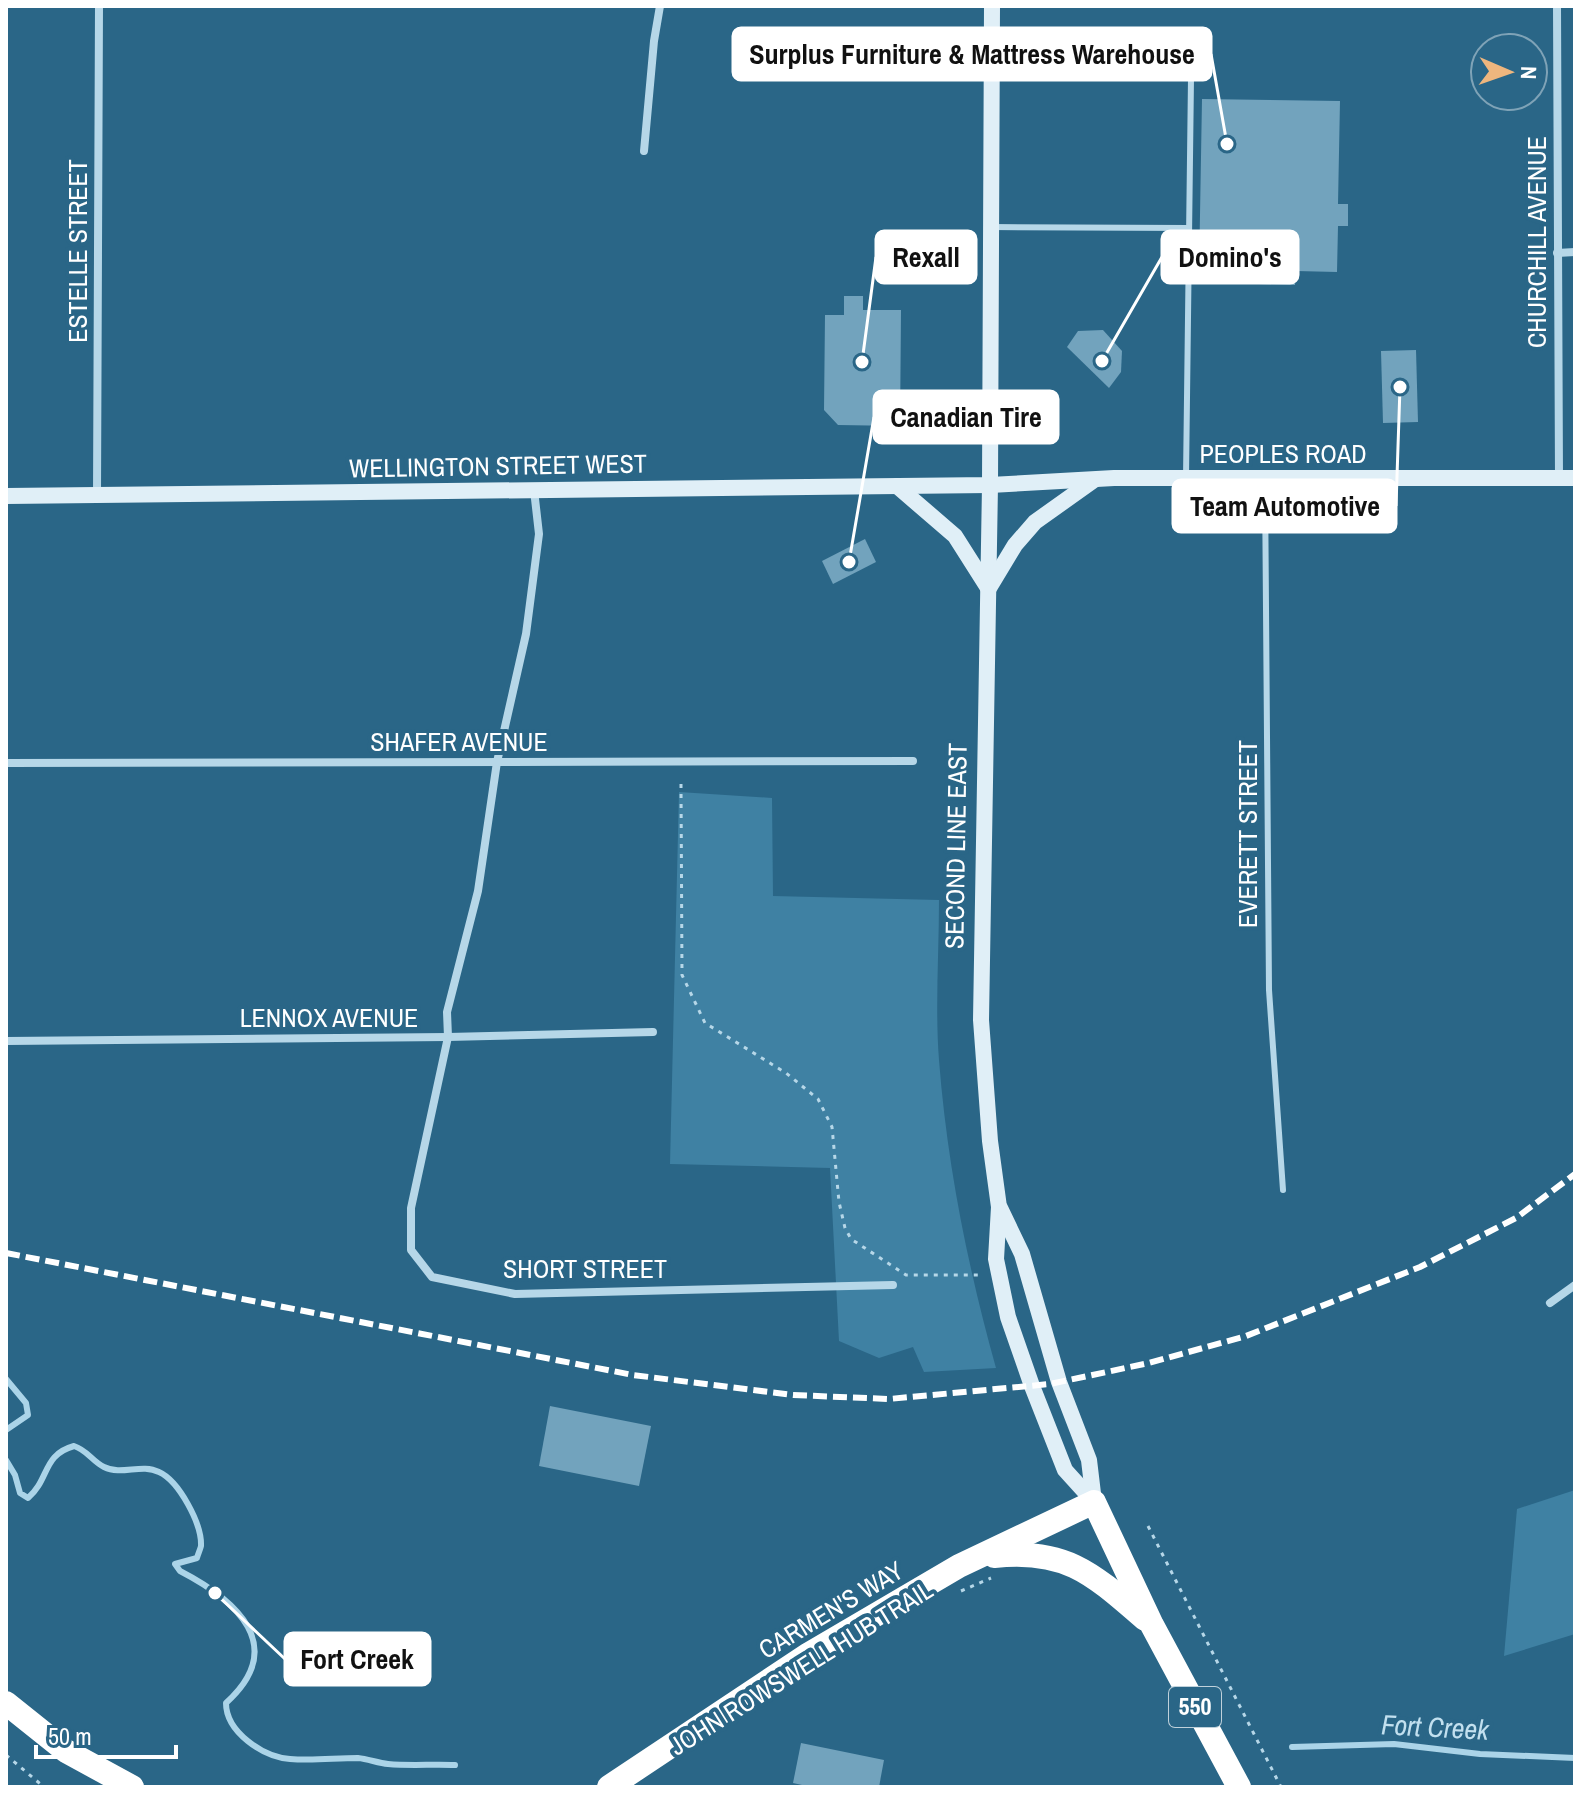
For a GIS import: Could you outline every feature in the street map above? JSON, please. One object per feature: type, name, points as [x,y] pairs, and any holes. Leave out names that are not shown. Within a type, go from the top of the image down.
[{"type":"highway","name":"CARMEN'S WAY","points":[[609,1787],[809,1654],[977,1557],[1094,1502]]},
{"type":"highway","name":"SECOND LINE EAST","points":[[1094,1502],[1152,1625],[1239,1787]]},
{"type":"highway","points":[[977,1557],[1017,1553],[1070,1563],[1097,1577],[1152,1625]]},
{"type":"highway","points":[[6,1703],[66,1751],[132,1787]]},
{"type":"main road","name":"550","points":[[990,485],[992,6]]},
{"type":"main road","name":"PEOPLES ROAD","points":[[990,485],[1095,479],[1567,478]]},
{"type":"main road","points":[[897,486],[955,536],[989,589],[1015,545],[1035,522],[1095,479]]},
{"type":"main road","name":"WELLINGTON STREET WEST","points":[[6,496],[990,485]]},
{"type":"main road","name":"SECOND LINE EAST","points":[[990,485],[981,1020],[990,1141],[999,1207],[996,1259],[1008,1317],[1065,1470],[1094,1502]]},
{"type":"main road","name":"SECOND LINE EAST","points":[[999,1207],[1022,1254],[1059,1382],[1089,1460],[1094,1502]]},
{"type":"street","name":"ESTELLE STREET","points":[[97,495],[99,6]]},
{"type":"street","points":[[644,151],[660,6]]},
{"type":"street","name":"CHURCHILL AVENUE","points":[[1557,6],[1557,253],[1567,478]]},
{"type":"street","points":[[1557,253],[1575,252]]},
{"type":"street","name":"SHORT STREET","points":[[534,489],[539,534],[526,634],[497,762],[478,891],[447,1012],[448,1037],[411,1208],[411,1250],[432,1277],[515,1294],[893,1285]]},
{"type":"street","name":"SHAFER AVENUE","points":[[6,763],[913,761]]},
{"type":"street","name":"LENNOX AVENUE","points":[[6,1041],[653,1032]]},
{"type":"street","points":[[1550,1303],[1575,1285]]},
{"type":"lane","points":[[1186,478],[1191,78]]},
{"type":"lane","points":[[991,227],[1189,228]]},
{"type":"lane","name":"EVERETT STREET","points":[[1265,477],[1269,990],[1283,1190]]},
{"type":"path","points":[[681,784],[682,975],[705,1023],[786,1073],[818,1099],[832,1127],[839,1202],[851,1239],[906,1275],[983,1275]]},
{"type":"path","points":[[1148,1526],[1281,1787]]},
{"type":"path","name":"JOHN ROWSWELL HUB TRAIL","points":[[958,1593],[994,1577]]},
{"type":"path","points":[[6,1755],[44,1787]]},
{"type":"shaded area","points":[[679,792],[772,798],[773,896],[939,900],[937,1021],[947,1138],[976,1292],[996,1368],[924,1372],[913,1347],[879,1358],[839,1341],[830,1168],[670,1164]]},
{"type":"shaded area","points":[[1575,1490],[1575,1634],[1504,1656],[1517,1509]]},
{"type":"building","points":[[1202,99],[1340,101],[1338,204],[1348,204],[1348,226],[1338,226],[1337,272],[1296,271],[1295,285],[1258,284],[1258,274],[1199,273]]},
{"type":"building","points":[[844,296],[863,296],[863,310],[901,310],[900,426],[838,425],[824,410],[825,315],[844,315]]},
{"type":"building","points":[[1103,330],[1122,351],[1121,372],[1109,388],[1067,347],[1078,331]]},
{"type":"building","points":[[1416,350],[1418,422],[1383,423],[1381,351]]},
{"type":"building","points":[[865,539],[876,562],[833,584],[822,561]]},
{"type":"building","points":[[550,1406],[651,1426],[639,1486],[539,1466]]},
{"type":"building","points":[[801,1743],[884,1760],[879,1787],[811,1787],[793,1783]]},
{"type":"waterway","name":"Fort Creek","points":[[6,1379],[26,1403],[28,1415],[6,1430]]},
{"type":"waterway","name":"Fort Creek","points":[[6,1460],[15,1475],[20,1493],[28,1498],[56,1455],[74,1446],[104,1467],[152,1470],[174,1484],[198,1526],[201,1546],[197,1558],[175,1564],[180,1571],[236,1610],[248,1626],[254,1644],[253,1662],[244,1682],[226,1703],[232,1724],[258,1748],[290,1759],[358,1758],[388,1764],[455,1765]]},
{"type":"waterway","name":"Fort Creek","points":[[1292,1747],[1394,1744],[1480,1754],[1575,1758]]},
{"type":"railway","points":[[6,1253],[633,1375],[793,1395],[889,1399],[1050,1384],[1149,1363],[1246,1336],[1420,1267],[1516,1218],[1575,1174]]},
{"type":"place","name":"Surplus Furniture & Mattress Warehouse","points":[[1227,144]]},
{"type":"place","name":"Domino's","points":[[1102,361]]},
{"type":"place","name":"Rexall","points":[[862,362]]},
{"type":"place","name":"Team Automotive","points":[[1400,387]]},
{"type":"place","name":"Canadian Tire","points":[[849,562]]},
{"type":"place","name":"Fort Creek","points":[[215,1593]]}]
